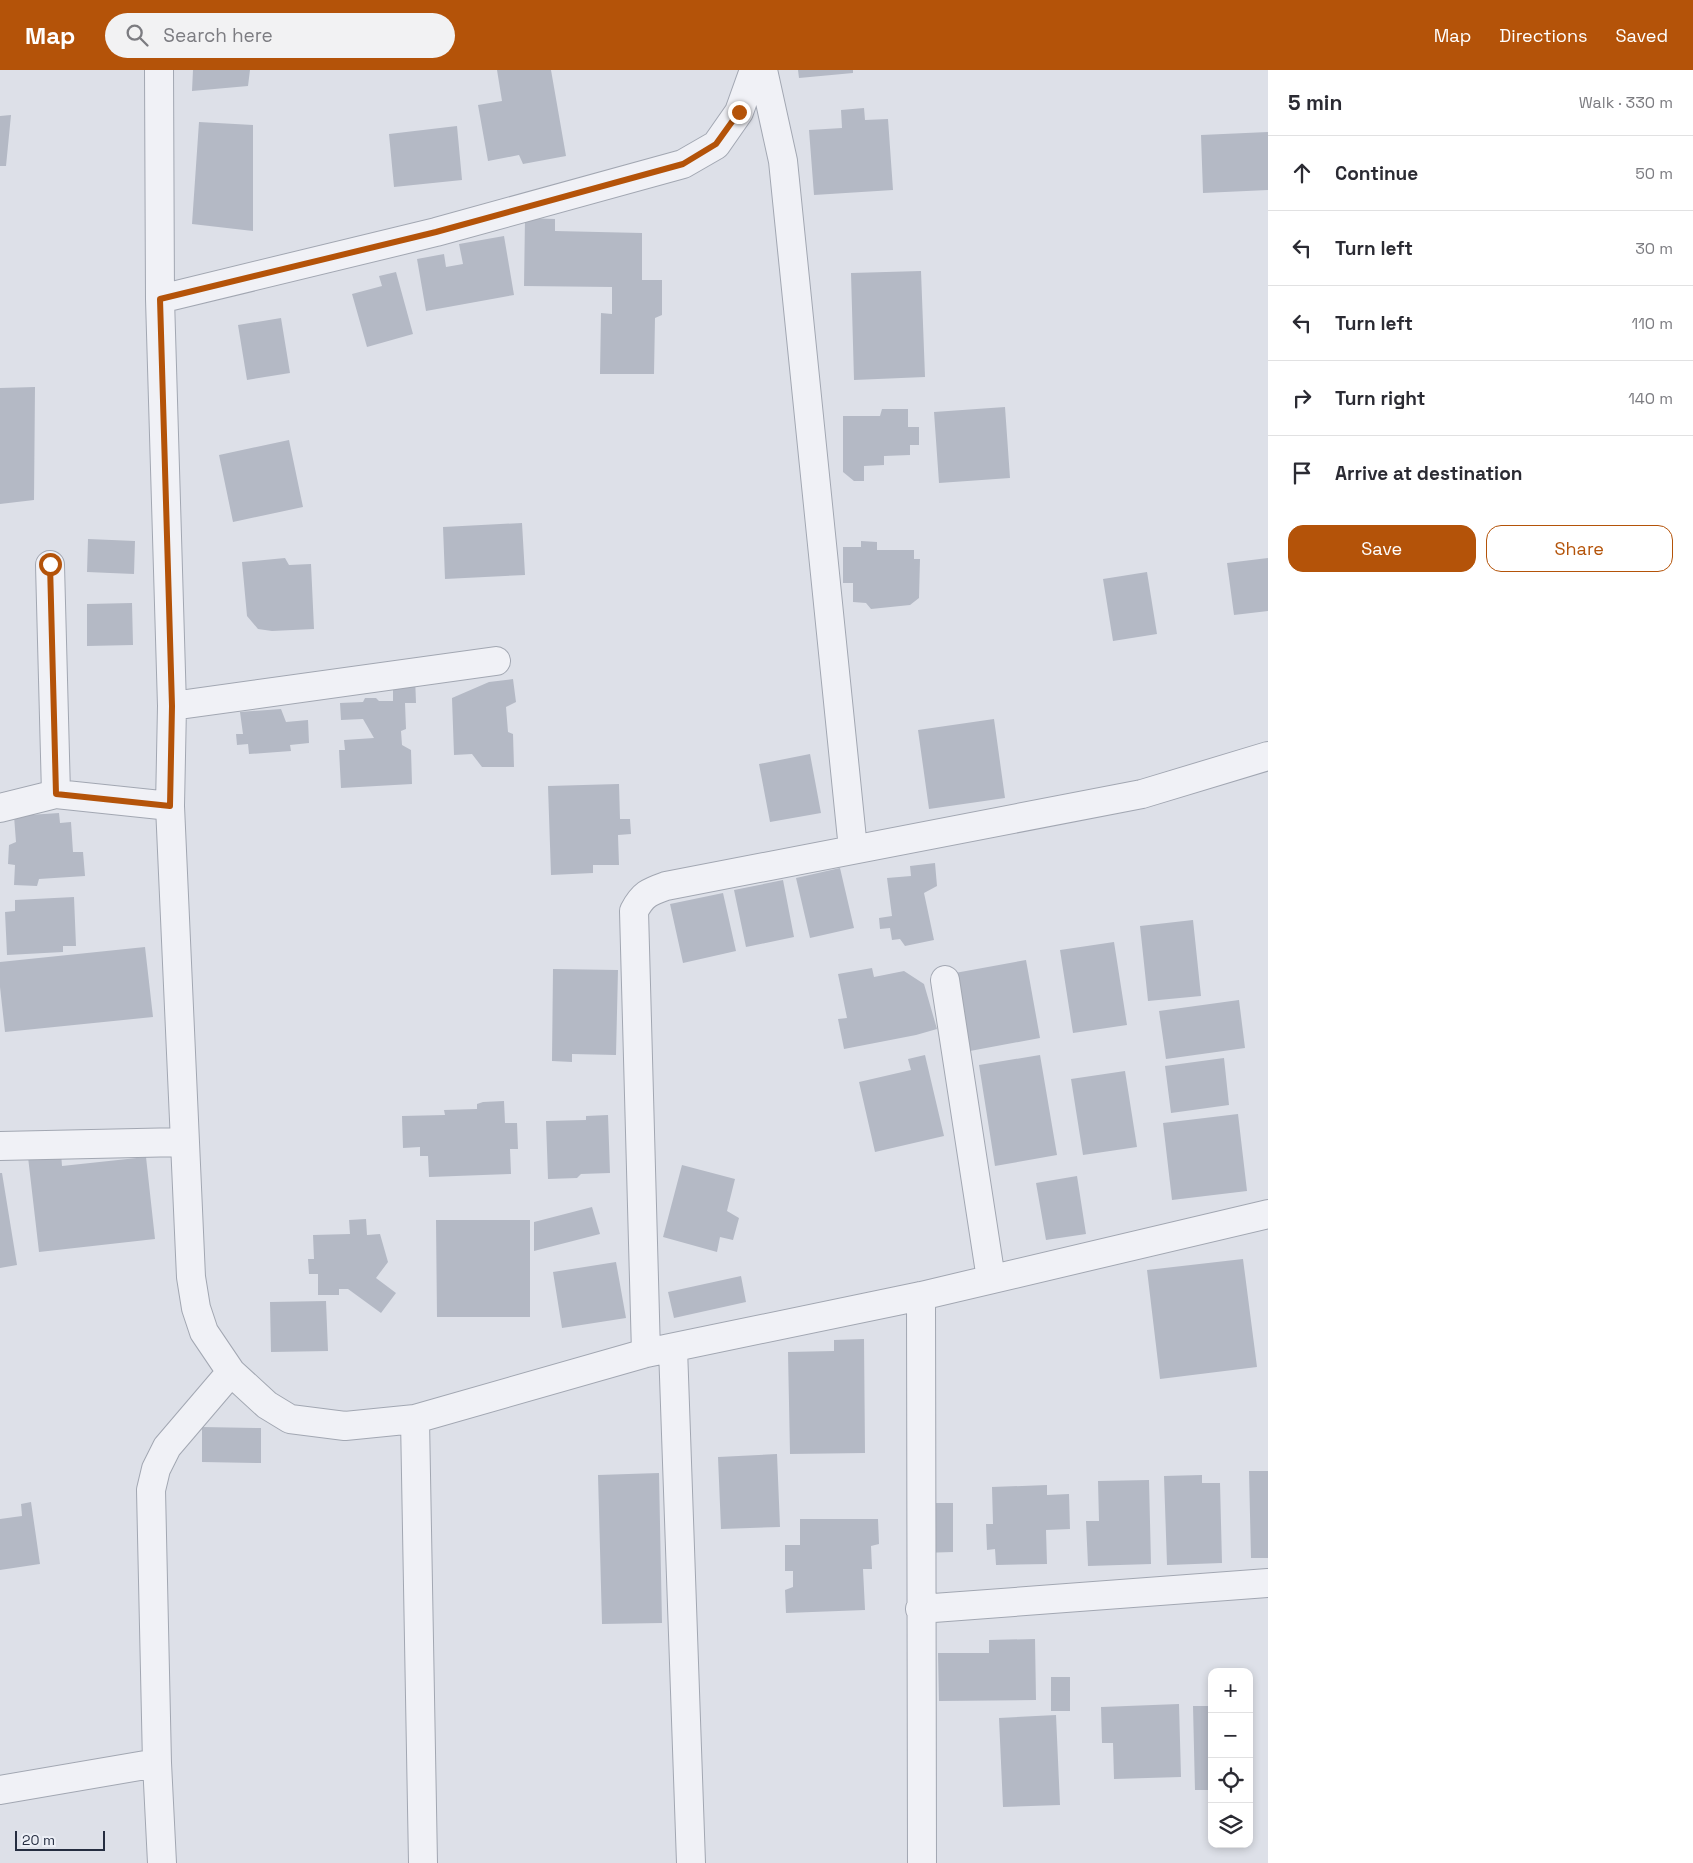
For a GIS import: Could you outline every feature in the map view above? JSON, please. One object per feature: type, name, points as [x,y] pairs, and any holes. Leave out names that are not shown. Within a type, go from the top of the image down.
[{"type":"street","points":[[159,70],[160,299],[172,706],[170,806],[190,1277],[196,1308],[204,1332],[231,1372],[267,1406],[290,1419],[344,1426],[415,1419],[646,1353],[921,1296],[1268,1214]]},
{"type":"street","points":[[160,299],[436,232],[683,164],[716,144],[739,112],[754,70]]},
{"type":"street","points":[[763,70],[783,161],[853,849]]},
{"type":"street","points":[[50,564],[56,794]]},
{"type":"street","points":[[172,706],[496,661]]},
{"type":"street","points":[[646,1353],[634,911],[640,900],[648,892],[666,886],[1142,794],[1268,756]]},
{"type":"street","points":[[0,808],[56,794],[170,806]]},
{"type":"street","points":[[945,980],[991,1279]]},
{"type":"street","points":[[0,1146],[183,1142]]},
{"type":"street","points":[[921,1296],[920,1609],[922,1863]]},
{"type":"street","points":[[673,1348],[691,1863]]},
{"type":"street","points":[[162,1863],[157,1763],[152,1490],[156,1469],[167,1447],[231,1372]]},
{"type":"street","points":[[415,1419],[423,1863]]},
{"type":"street","points":[[920,1609],[1268,1583]]},
{"type":"street","points":[[0,1790],[157,1763]]},
{"type":"building","points":[[193,70],[250,70],[248,86],[192,91]]},
{"type":"building","points":[[497,70],[551,70],[566,156],[523,164],[519,155],[488,161],[478,105],[502,101]]},
{"type":"building","points":[[798,70],[853,70],[853,73],[799,78]]},
{"type":"building","points":[[864,108],[865,120],[888,119],[893,190],[814,195],[809,130],[842,128],[841,110]]},
{"type":"building","points":[[11,115],[6,166],[0,166],[0,116]]},
{"type":"building","points":[[199,122],[253,125],[253,231],[192,224]]},
{"type":"building","points":[[457,126],[462,180],[394,187],[389,134]]},
{"type":"building","points":[[1268,132],[1268,190],[1203,193],[1201,135]]},
{"type":"building","points":[[525,218],[555,219],[555,231],[642,233],[642,280],[662,280],[662,315],[655,318],[654,374],[600,374],[601,313],[612,314],[612,287],[524,286]]},
{"type":"building","points":[[504,236],[514,295],[426,311],[417,259],[444,254],[446,267],[463,264],[459,244]]},
{"type":"building","points":[[921,271],[925,377],[854,380],[851,273]]},
{"type":"building","points":[[396,272],[413,334],[367,347],[352,294],[382,286],[379,276]]},
{"type":"building","points":[[281,318],[290,373],[247,380],[238,325]]},
{"type":"building","points":[[35,387],[34,500],[0,504],[0,388]]},
{"type":"building","points":[[1005,407],[1010,478],[939,483],[934,412]]},
{"type":"building","points":[[882,409],[908,409],[908,427],[919,427],[919,445],[910,445],[910,455],[884,456],[884,465],[864,466],[864,481],[854,481],[843,472],[843,416],[880,416]]},
{"type":"building","points":[[289,440],[303,507],[233,522],[219,455]]},
{"type":"building","points":[[522,523],[525,575],[445,579],[443,527]]},
{"type":"building","points":[[88,539],[135,541],[134,574],[87,572]]},
{"type":"building","points":[[861,541],[877,542],[877,550],[914,550],[914,559],[920,559],[919,598],[910,605],[871,609],[866,603],[853,602],[853,583],[843,583],[843,547],[861,547]]},
{"type":"building","points":[[285,558],[289,565],[311,564],[314,629],[272,631],[258,629],[247,616],[242,562]]},
{"type":"building","points":[[1268,558],[1268,611],[1234,615],[1227,563]]},
{"type":"building","points":[[1147,572],[1157,634],[1113,641],[1103,579]]},
{"type":"building","points":[[132,603],[133,645],[87,646],[87,604]]},
{"type":"building","points":[[415,676],[416,703],[405,703],[406,729],[401,731],[402,745],[411,750],[412,784],[341,788],[339,750],[345,750],[344,740],[374,738],[363,719],[341,720],[340,703],[363,702],[365,698],[393,701],[393,689],[398,689],[398,677]]},
{"type":"building","points":[[513,679],[516,702],[506,707],[508,732],[513,734],[514,767],[482,767],[472,754],[454,755],[452,698],[489,682]]},
{"type":"building","points":[[281,709],[286,722],[308,720],[309,743],[290,745],[291,751],[249,754],[248,744],[237,745],[236,734],[243,734],[240,712]]},
{"type":"building","points":[[994,719],[1005,798],[929,809],[918,730]]},
{"type":"building","points":[[810,754],[821,813],[770,822],[759,764]]},
{"type":"building","points":[[619,784],[620,819],[630,819],[631,834],[618,835],[619,865],[593,865],[593,873],[551,875],[548,786]]},
{"type":"building","points":[[59,813],[60,823],[71,822],[73,852],[83,852],[85,876],[39,879],[37,886],[14,885],[15,865],[8,864],[9,845],[16,842],[14,816]]},
{"type":"building","points":[[935,863],[937,886],[924,893],[934,940],[905,946],[900,939],[892,940],[890,928],[880,929],[879,918],[892,916],[887,878],[911,876],[910,866]]},
{"type":"building","points":[[840,868],[854,928],[810,938],[796,878]]},
{"type":"building","points":[[783,880],[794,937],[746,947],[734,890]]},
{"type":"building","points":[[723,893],[736,951],[683,963],[670,904]]},
{"type":"building","points":[[74,897],[76,946],[63,946],[63,952],[7,955],[5,912],[15,911],[15,900]]},
{"type":"building","points":[[1193,920],[1201,996],[1148,1001],[1140,926]]},
{"type":"building","points":[[1114,942],[1127,1025],[1073,1033],[1060,950]]},
{"type":"building","points":[[145,947],[153,1017],[5,1032],[0,987],[0,962]]},
{"type":"building","points":[[1026,960],[1040,1038],[970,1051],[955,973]]},
{"type":"building","points":[[872,968],[874,977],[904,971],[924,984],[937,1029],[844,1049],[838,1019],[847,1018],[838,974]]},
{"type":"building","points":[[553,969],[618,970],[616,1055],[572,1054],[572,1062],[552,1061]]},
{"type":"building","points":[[1239,1000],[1245,1048],[1166,1059],[1159,1011]]},
{"type":"building","points":[[925,1055],[944,1136],[875,1152],[859,1082],[911,1070],[908,1059]]},
{"type":"building","points":[[1040,1055],[1057,1155],[995,1166],[979,1065]]},
{"type":"building","points":[[1224,1058],[1229,1105],[1171,1113],[1165,1066]]},
{"type":"building","points":[[1125,1071],[1137,1147],[1083,1155],[1071,1079]]},
{"type":"building","points":[[504,1101],[505,1123],[517,1123],[518,1149],[510,1149],[511,1174],[429,1177],[428,1156],[420,1156],[420,1147],[403,1148],[402,1116],[445,1115],[444,1110],[477,1109],[477,1104],[483,1102]]},
{"type":"building","points":[[1238,1114],[1247,1191],[1172,1200],[1163,1123]]},
{"type":"building","points":[[608,1115],[610,1173],[581,1174],[577,1178],[548,1179],[546,1121],[586,1120],[586,1116]]},
{"type":"building","points":[[61,1153],[62,1166],[146,1157],[155,1239],[39,1252],[28,1157]]},
{"type":"building","points":[[682,1165],[735,1179],[727,1211],[739,1218],[733,1240],[720,1237],[717,1252],[663,1237]]},
{"type":"building","points":[[0,1173],[2,1173],[17,1265],[0,1268]]},
{"type":"building","points":[[1077,1176],[1086,1234],[1046,1240],[1036,1183]]},
{"type":"building","points":[[592,1207],[600,1234],[534,1251],[534,1222]]},
{"type":"building","points":[[366,1219],[367,1235],[380,1234],[388,1262],[376,1278],[396,1293],[381,1313],[348,1289],[339,1289],[339,1295],[318,1295],[318,1274],[309,1274],[308,1259],[314,1259],[313,1235],[350,1234],[349,1220]]},
{"type":"building","points":[[436,1220],[530,1220],[530,1317],[437,1317]]},
{"type":"building","points":[[1243,1259],[1257,1367],[1160,1379],[1147,1270]]},
{"type":"building","points":[[616,1262],[626,1318],[562,1328],[553,1272]]},
{"type":"building","points":[[741,1276],[746,1302],[674,1318],[668,1292]]},
{"type":"building","points":[[326,1301],[328,1351],[271,1352],[270,1302]]},
{"type":"building","points":[[864,1339],[865,1453],[790,1454],[788,1352],[834,1351],[834,1340]]},
{"type":"building","points":[[202,1427],[261,1428],[261,1463],[202,1462]]},
{"type":"building","points":[[777,1454],[780,1527],[721,1529],[718,1457]]},
{"type":"building","points":[[1249,1471],[1268,1471],[1268,1558],[1251,1558]]},
{"type":"building","points":[[659,1473],[662,1623],[602,1624],[598,1475]]},
{"type":"building","points":[[1202,1475],[1202,1483],[1220,1483],[1222,1563],[1167,1565],[1164,1476]]},
{"type":"building","points":[[1149,1480],[1151,1564],[1088,1566],[1086,1521],[1099,1521],[1098,1481]]},
{"type":"building","points":[[1047,1485],[1047,1495],[1069,1494],[1070,1529],[1046,1530],[1047,1564],[996,1565],[995,1549],[987,1550],[986,1524],[993,1524],[992,1487]]},
{"type":"building","points":[[31,1502],[40,1564],[0,1570],[0,1519],[22,1516],[21,1504]]},
{"type":"building","points":[[921,1503],[953,1503],[953,1552],[921,1553]]},
{"type":"building","points":[[800,1519],[878,1519],[879,1544],[871,1546],[872,1569],[863,1569],[865,1610],[786,1613],[785,1590],[793,1587],[793,1571],[785,1571],[785,1545],[800,1545]]},
{"type":"building","points":[[1035,1639],[1036,1700],[939,1701],[938,1653],[989,1653],[989,1640]]},
{"type":"building","points":[[1051,1677],[1070,1677],[1070,1711],[1051,1711]]},
{"type":"building","points":[[1179,1704],[1181,1777],[1114,1779],[1113,1743],[1102,1743],[1101,1707]]},
{"type":"building","points":[[1193,1706],[1208,1706],[1208,1790],[1195,1790]]},
{"type":"building","points":[[1056,1715],[1060,1805],[1003,1807],[999,1718]]},
{"type":"route","points":[[50,564],[56,794],[170,806],[172,706],[160,299],[436,232],[683,164],[716,144],[739,112]]}]
